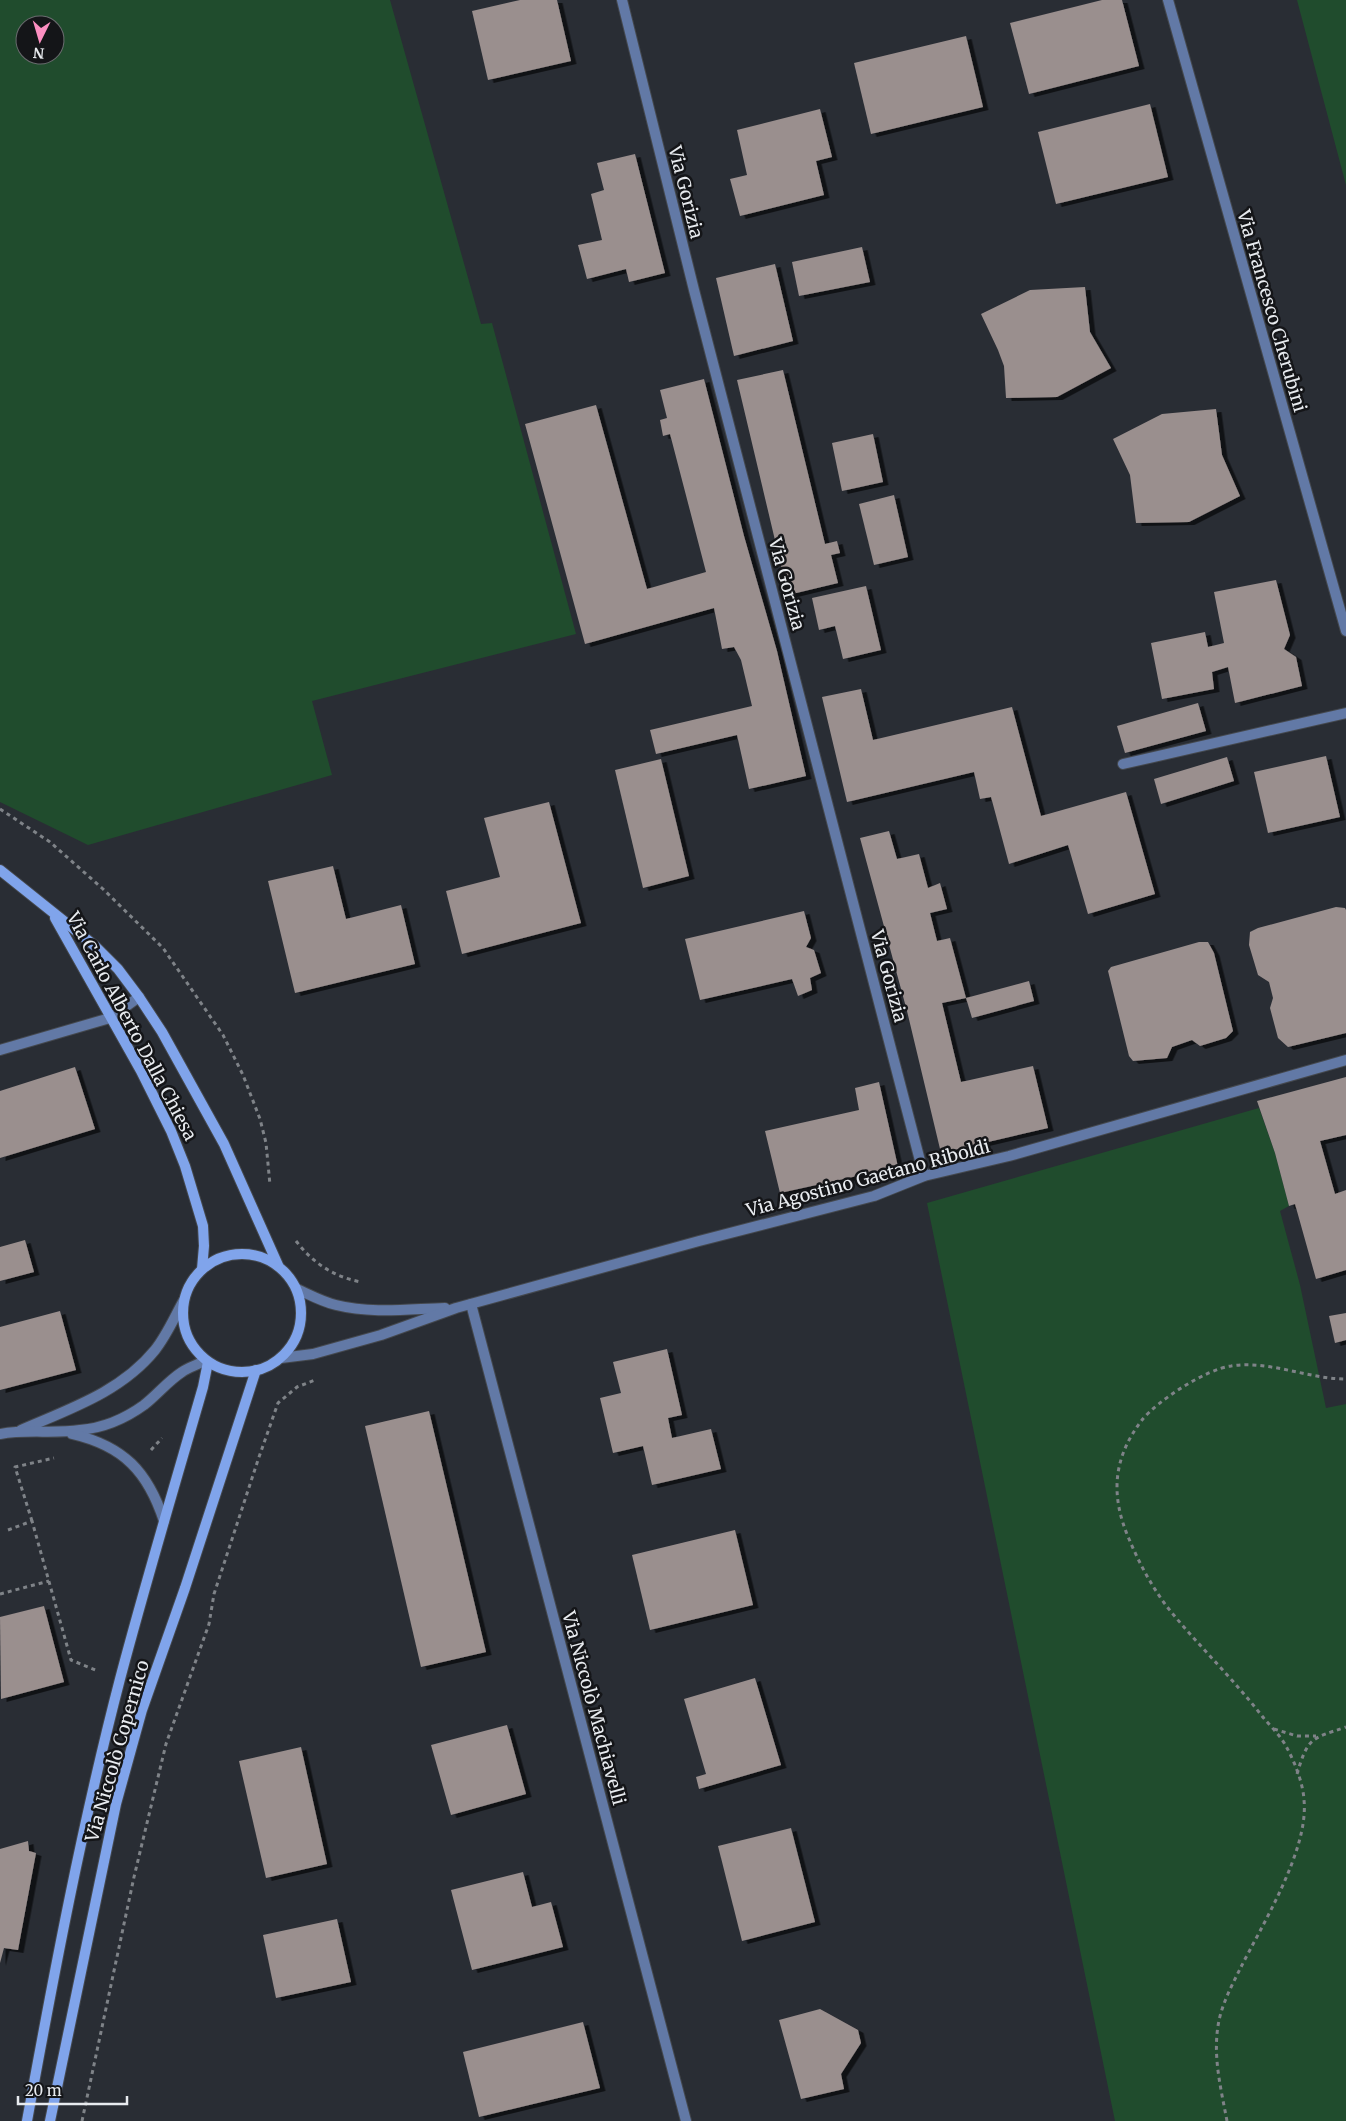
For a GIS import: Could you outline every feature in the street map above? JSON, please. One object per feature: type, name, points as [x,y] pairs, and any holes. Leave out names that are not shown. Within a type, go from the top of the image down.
[{"type":"street","name":"Via Gorizia","points":[[622,0],[694,290],[924,1176]]},
{"type":"street","name":"Via Francesco Cherubini","points":[[1168,0],[1346,631]]},
{"type":"street","points":[[1124,764],[1346,713]]},
{"type":"street","points":[[0,870],[53,913]]},
{"type":"street","name":"Via Carlo Alberto Dalla Chiesa","points":[[53,913],[118,969],[162,1032],[224,1144],[278,1266]]},
{"type":"street","name":"Via Carlo Alberto Dalla Chiesa","points":[[53,913],[141,1071],[171,1131],[185,1166],[203,1226],[202,1269]]},
{"type":"street","points":[[0,1050],[110,1018],[139,997]]},
{"type":"street","name":"Via Agostino Gaetano Riboldi","points":[[281,1358],[313,1354],[381,1335],[456,1308],[690,1243],[874,1196],[924,1176],[1009,1156],[1346,1060]]},
{"type":"street","points":[[18,1431],[105,1392],[143,1365],[157,1348],[184,1300],[192,1281],[202,1269],[218,1258],[237,1253],[261,1256],[278,1266],[289,1276],[297,1289],[302,1305],[302,1320],[298,1335],[281,1358],[256,1370],[229,1371],[207,1361],[195,1349],[187,1336],[183,1319],[184,1300]]},
{"type":"street","name":"Via Agostino Gaetano Riboldi","points":[[297,1289],[335,1305],[355,1309],[456,1308]]},
{"type":"street","name":"Via Niccolò Machiavelli","points":[[471,1304],[686,2121]]},
{"type":"street","points":[[0,1434],[18,1431],[80,1430],[103,1426],[126,1416],[144,1404],[166,1383],[184,1370],[207,1361]]},
{"type":"street","name":"Via Niccolò Copernico","points":[[27,2121],[60,1947],[94,1786],[120,1680],[203,1387],[207,1361]]},
{"type":"street","name":"Via Niccolò Copernico","points":[[50,2121],[116,1804],[139,1719],[185,1588],[256,1370]]},
{"type":"street","points":[[56,1431],[91,1439],[110,1448],[135,1466],[149,1484],[164,1522]]},
{"type":"path","points":[[1227,2121],[1216,2052],[1218,2024],[1227,1995],[1281,1888],[1303,1826],[1304,1800],[1298,1774],[1286,1745],[1170,1611],[1142,1568],[1123,1524],[1116,1488],[1120,1460],[1130,1436],[1150,1410],[1203,1374],[1229,1366],[1254,1364],[1346,1379]]},
{"type":"path","points":[[8,1530],[32,1521],[71,1660],[120,1680]]},
{"type":"path","points":[[0,1594],[49,1581]]},
{"type":"path","points":[[1273,1729],[1297,1736],[1317,1736],[1346,1727]]},
{"type":"path","points":[[1298,1774],[1305,1749],[1317,1736]]},
{"type":"green space","points":[[0,0],[390,0],[481,324],[492,323],[576,634],[312,701],[332,775],[88,845],[0,802]]},
{"type":"green space","points":[[1297,0],[1346,0],[1346,185]]},
{"type":"green space","points":[[1259,1108],[1275,1153],[1289,1206],[1280,1211],[1300,1285],[1326,1408],[1346,1404],[1346,2121],[1115,2121],[927,1203]]},
{"type":"building","points":[[520,0],[557,0],[571,61],[488,80],[472,11]]},
{"type":"building","points":[[1102,0],[1122,0],[1139,66],[1029,94],[1010,23]]},
{"type":"building","points":[[966,36],[983,107],[871,134],[854,63]]},
{"type":"building","points":[[1150,104],[1168,177],[1056,204],[1038,132]]},
{"type":"building","points":[[820,109],[832,157],[816,161],[824,195],[740,216],[730,179],[747,175],[737,130]]},
{"type":"building","points":[[635,154],[665,273],[629,282],[626,269],[587,279],[578,245],[602,240],[591,194],[604,190],[597,163]]},
{"type":"building","points":[[862,247],[870,282],[799,296],[792,262]]},
{"type":"building","points":[[775,264],[793,341],[734,356],[716,278]]},
{"type":"building","points":[[1085,287],[1090,332],[1111,368],[1057,397],[1006,398],[1004,366],[981,314],[1030,290]]},
{"type":"building","points":[[783,370],[825,544],[837,541],[840,553],[831,555],[838,583],[788,595],[737,380]]},
{"type":"building","points":[[704,379],[744,536],[777,651],[806,776],[749,789],[737,735],[656,754],[650,730],[752,706],[741,660],[734,647],[722,649],[714,608],[585,644],[525,424],[596,405],[647,589],[706,572],[670,434],[663,436],[660,420],[667,418],[660,390]]},
{"type":"building","points":[[1216,409],[1222,455],[1240,496],[1189,522],[1136,523],[1130,475],[1113,439],[1162,414]]},
{"type":"building","points":[[873,434],[883,482],[842,491],[832,443]]},
{"type":"building","points":[[894,495],[908,557],[874,565],[859,504]]},
{"type":"building","points":[[1276,580],[1290,635],[1284,649],[1296,657],[1302,686],[1235,703],[1228,667],[1212,672],[1214,689],[1162,699],[1151,643],[1205,632],[1208,647],[1224,643],[1214,592]]},
{"type":"building","points":[[866,586],[881,650],[843,659],[835,626],[819,630],[812,598]]},
{"type":"building","points":[[861,689],[873,740],[1012,707],[1041,816],[1126,792],[1155,894],[1088,914],[1068,845],[1009,864],[991,797],[980,799],[974,772],[847,802],[822,697]]},
{"type":"building","points":[[1198,703],[1206,731],[1125,753],[1117,726]]},
{"type":"building","points":[[1326,756],[1340,817],[1268,833],[1254,772]]},
{"type":"building","points":[[1227,757],[1234,781],[1161,804],[1154,779]]},
{"type":"building","points":[[661,759],[689,876],[643,888],[615,770]]},
{"type":"building","points":[[549,802],[581,923],[462,954],[446,891],[500,877],[484,818]]},
{"type":"building","points":[[889,831],[897,859],[919,854],[928,888],[940,883],[947,909],[930,913],[937,941],[950,938],[966,998],[942,1003],[961,1082],[1033,1066],[1048,1128],[941,1153],[907,1011],[860,838]]},
{"type":"building","points":[[333,866],[346,919],[401,905],[415,964],[295,993],[268,881]]},
{"type":"building","points":[[1336,907],[1345,908],[1346,910],[1346,1033],[1288,1047],[1278,1038],[1270,1008],[1273,998],[1269,982],[1258,975],[1249,945],[1250,932],[1258,928]]},
{"type":"building","points":[[804,911],[811,938],[806,947],[814,950],[821,973],[810,978],[812,990],[798,996],[792,979],[700,1000],[685,939]]},
{"type":"building","points":[[1199,942],[1208,942],[1214,953],[1233,1031],[1226,1038],[1200,1046],[1192,1040],[1172,1047],[1167,1058],[1133,1061],[1129,1056],[1108,971],[1111,967]]},
{"type":"building","points":[[1029,981],[1034,1001],[972,1018],[966,998]]},
{"type":"building","points":[[75,1067],[95,1129],[0,1158],[0,1091]]},
{"type":"building","points":[[1346,1077],[1346,1135],[1320,1141],[1335,1194],[1346,1190],[1346,1270],[1316,1279],[1295,1204],[1289,1206],[1275,1153],[1257,1101]]},
{"type":"building","points":[[879,1082],[898,1167],[780,1193],[765,1131],[859,1110],[855,1088]]},
{"type":"building","points":[[25,1240],[34,1272],[0,1281],[0,1247]]},
{"type":"building","points":[[60,1311],[76,1370],[0,1390],[0,1327]]},
{"type":"building","points":[[1346,1313],[1346,1340],[1335,1343],[1329,1316]]},
{"type":"building","points":[[667,1349],[682,1415],[668,1418],[672,1438],[711,1429],[721,1469],[652,1485],[643,1446],[613,1453],[600,1398],[621,1393],[613,1362]]},
{"type":"building","points":[[429,1411],[486,1652],[421,1667],[365,1426]]},
{"type":"building","points":[[735,1530],[753,1605],[650,1630],[632,1555]]},
{"type":"building","points":[[44,1606],[64,1682],[1,1699],[0,1617]]},
{"type":"building","points":[[755,1678],[781,1765],[699,1789],[696,1777],[706,1774],[684,1699]]},
{"type":"building","points":[[507,1725],[526,1794],[451,1815],[431,1745]]},
{"type":"building","points":[[301,1747],[327,1864],[266,1878],[239,1761]]},
{"type":"building","points":[[791,1828],[815,1922],[742,1941],[718,1846]]},
{"type":"building","points":[[28,1841],[29,1851],[36,1853],[18,1950],[4,1948],[0,1963],[0,1849]]},
{"type":"building","points":[[523,1872],[532,1907],[551,1902],[563,1947],[472,1970],[451,1890]]},
{"type":"building","points":[[337,1919],[351,1982],[276,1998],[263,1935]]},
{"type":"building","points":[[820,2009],[858,2030],[861,2043],[841,2074],[844,2089],[801,2099],[779,2020]]},
{"type":"building","points":[[583,2022],[600,2088],[479,2117],[463,2052]]}]
